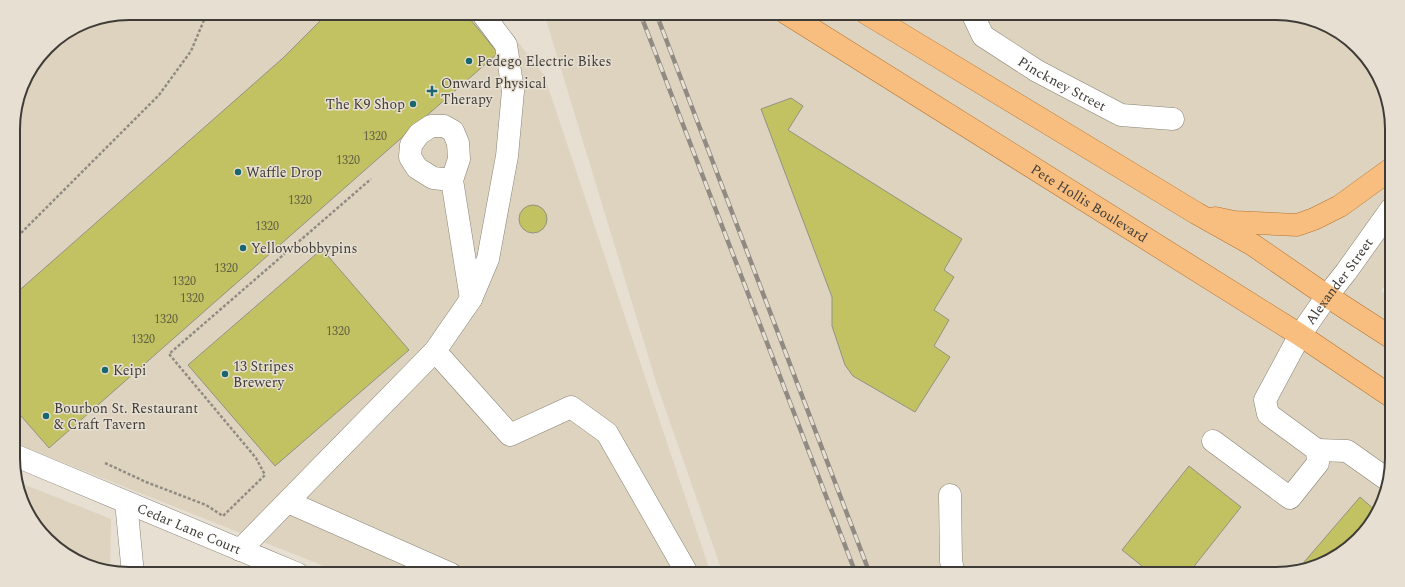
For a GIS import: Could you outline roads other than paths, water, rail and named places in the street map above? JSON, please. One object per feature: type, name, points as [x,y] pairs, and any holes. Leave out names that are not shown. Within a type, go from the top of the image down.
[{"type":"main road","name":"Pete Hollis Boulevard","points":[[797,20],[1300,335],[1385,392]]},
{"type":"main road","points":[[878,20],[1196,213],[1253,245],[1385,333]]},
{"type":"main road","points":[[1196,213],[1234,222],[1297,225],[1314,219],[1340,206],[1385,173]]},
{"type":"street","points":[[240,550],[435,351],[471,299],[488,259],[507,156],[512,90],[506,45],[487,20]]},
{"type":"street","name":"Pinckney Street","points":[[975,20],[983,36],[1037,71],[1121,115],[1173,119]]},
{"type":"street","points":[[452,180],[471,299]]},
{"type":"street","name":"Alexander Street","points":[[1316,450],[1268,414],[1265,400],[1300,335],[1385,217]]},
{"type":"street","points":[[435,351],[510,435],[571,407],[607,433],[685,567]]},
{"type":"street","points":[[1213,441],[1290,498],[1318,463],[1316,450],[1347,451],[1383,477]]},
{"type":"street","name":"Cedar Lane Court","points":[[20,458],[281,567]]},
{"type":"street","points":[[950,495],[952,567]]},
{"type":"street","points":[[126,502],[132,567]]},
{"type":"street","points":[[288,502],[434,567]]},
{"type":"railway","points":[[643,20],[853,567]]},
{"type":"railway","points":[[659,20],[867,567]]},
{"type":"place","name":"Pedego Electric Bikes","points":[[469,61]]},
{"type":"place","name":"Onward Physical Therapy","points":[[432,91]]},
{"type":"place","name":"The K9 Shop","points":[[413,104]]},
{"type":"place","name":"Waffle Drop","points":[[238,172]]},
{"type":"place","name":"Yellowbobbypins","points":[[243,248]]},
{"type":"place","name":"Keipi","points":[[105,370]]},
{"type":"place","name":"13 Stripes Brewery","points":[[225,374]]},
{"type":"place","name":"Bourbon St. Restaurant & Craft Tavern","points":[[46,416]]}]
